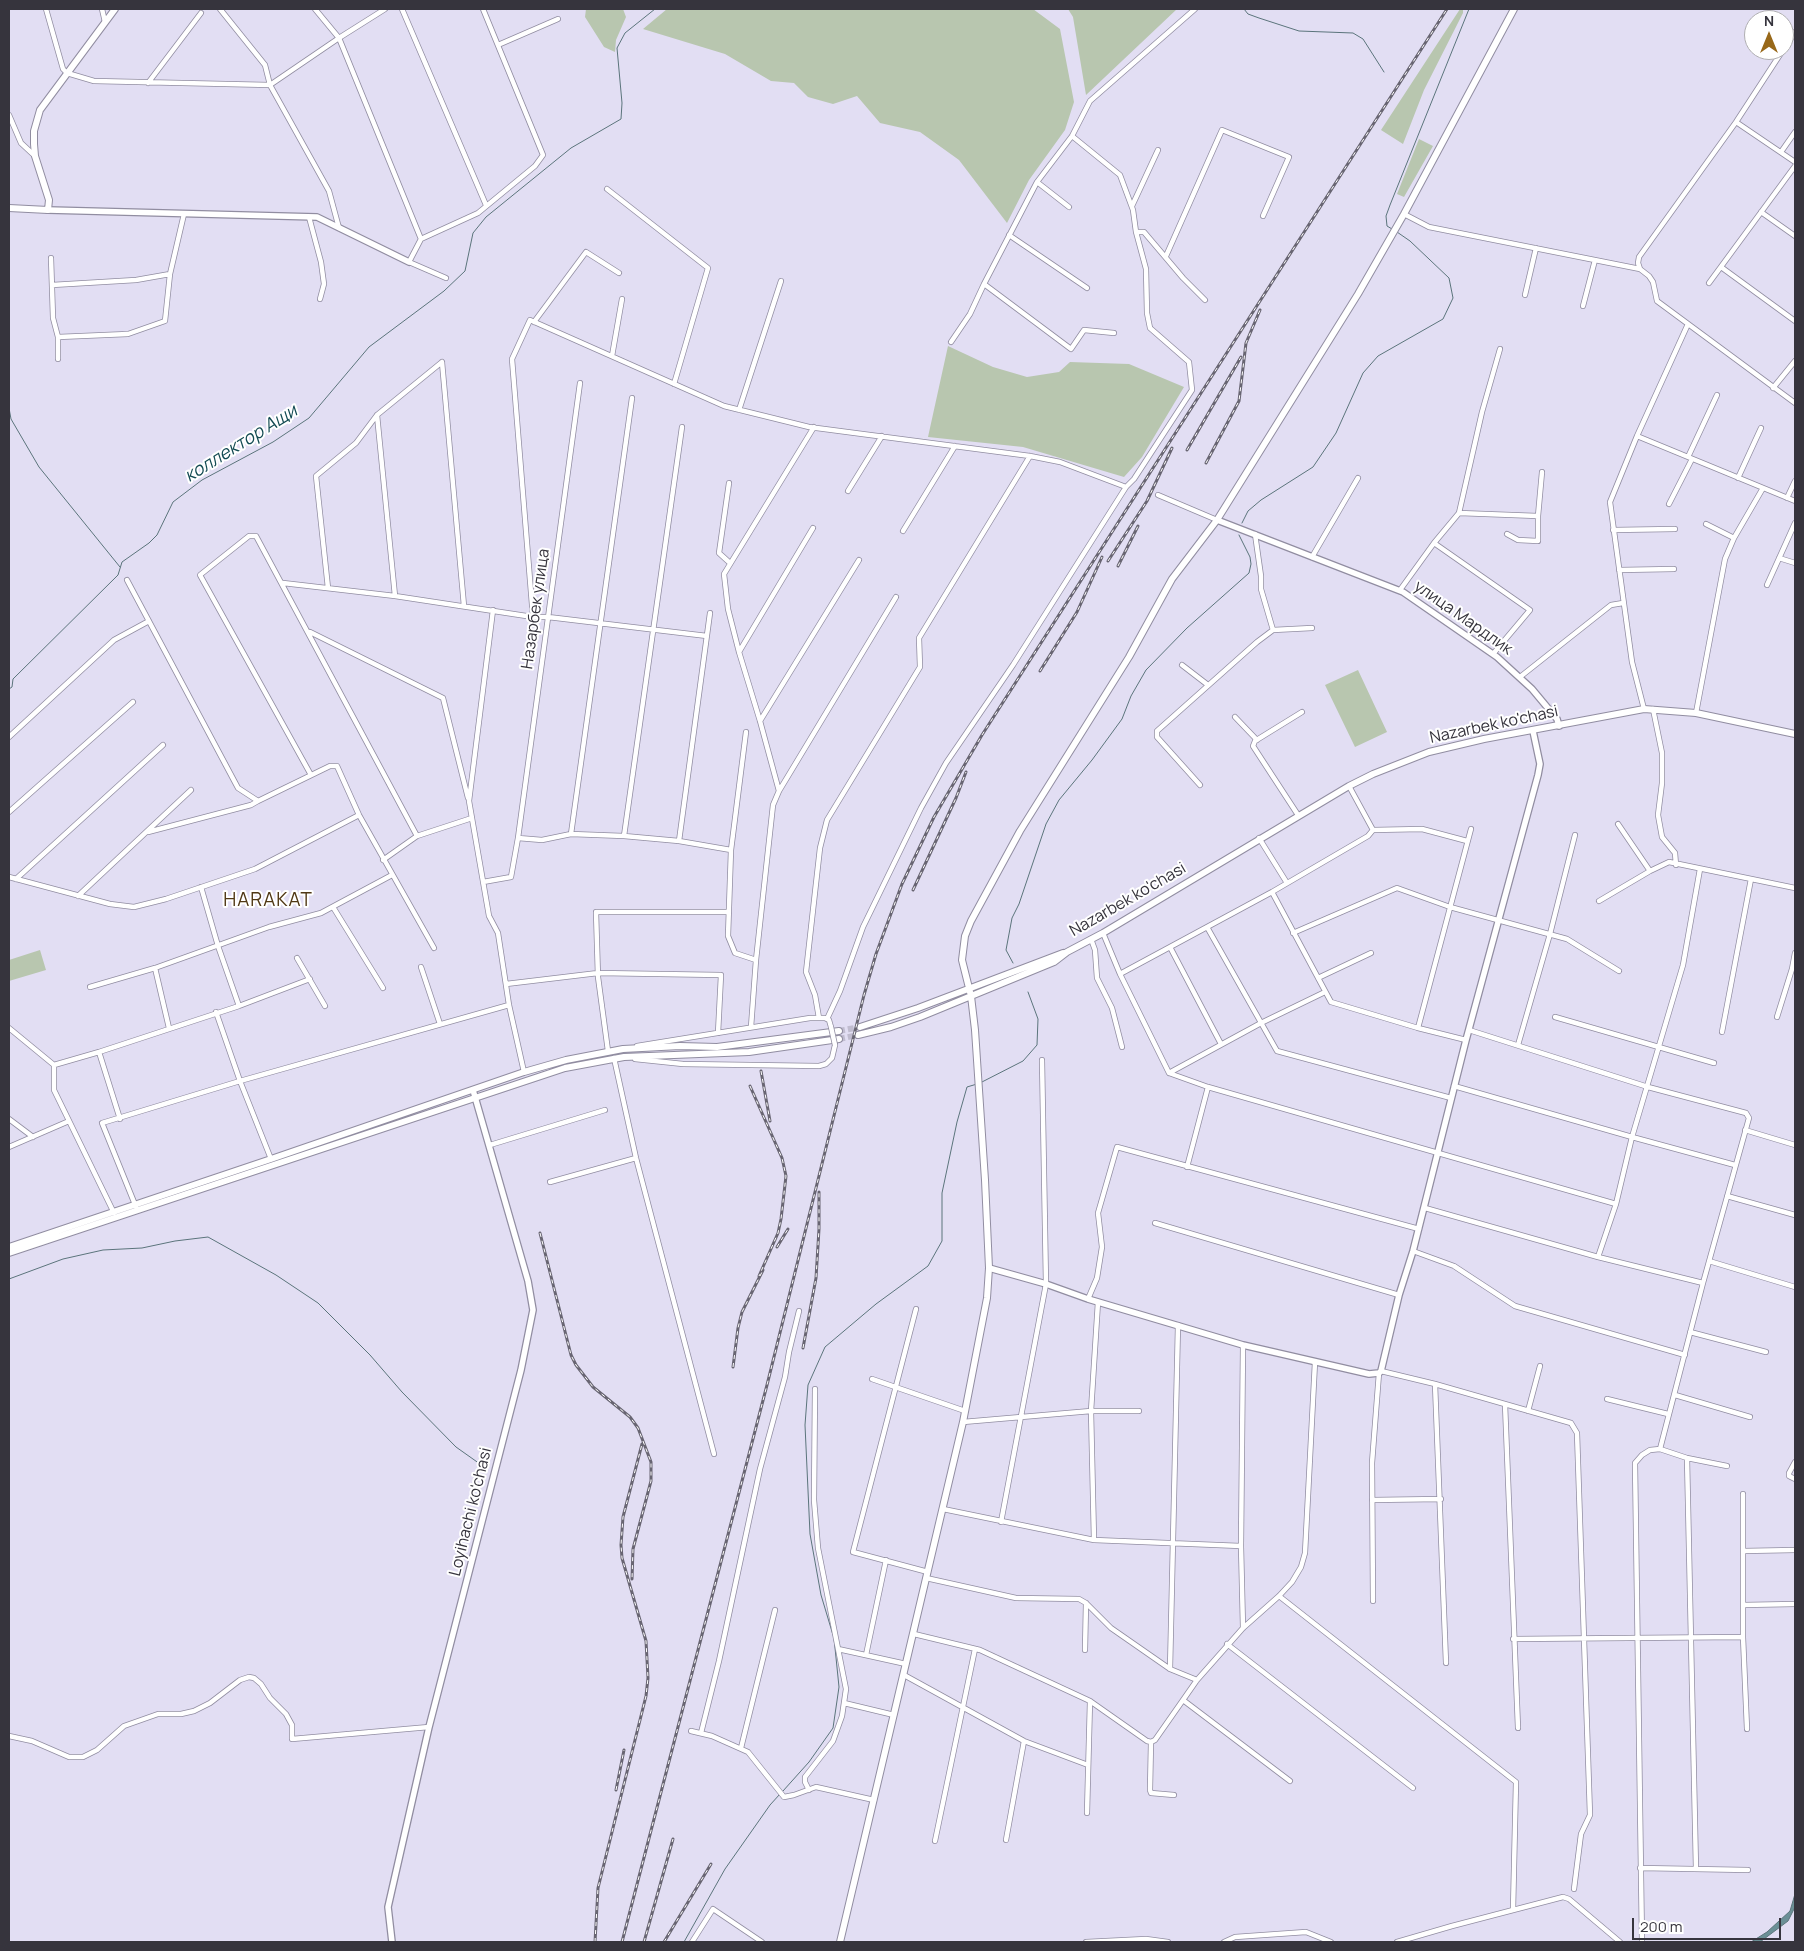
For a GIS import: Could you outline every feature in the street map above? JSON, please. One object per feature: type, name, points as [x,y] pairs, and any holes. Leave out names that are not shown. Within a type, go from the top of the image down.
[{"type":"main road","points":[[9,208],[48,210],[49,200],[35,156],[34,131],[40,110],[116,9]]},
{"type":"main road","points":[[840,1942],[963,1422],[983,1328],[987,1298],[989,1268],[979,1076],[970,993],[962,960],[962,949],[971,922],[1020,831],[1129,657],[1172,579],[1217,520],[1332,339],[1399,224],[1514,9]]},
{"type":"main road","name":"Nazarbek ko'chasi","points":[[858,1035],[891,1027],[970,993],[1054,962],[1067,952],[1103,933],[1259,838],[1349,786],[1380,771],[1429,752],[1470,742],[1644,709],[1696,713],[1795,734]]},
{"type":"main road","name":"Nazarbek ko'chasi","points":[[860,1027],[970,993]]},
{"type":"main road","points":[[9,1246],[136,1207],[474,1093],[524,1072],[566,1060],[623,1049],[717,1047],[839,1031]]},
{"type":"main road","points":[[136,1207],[271,1159],[474,1093],[565,1068],[614,1058],[749,1052],[839,1039]]},
{"type":"main road","points":[[9,1253],[115,1213]]},
{"type":"street","points":[[46,9],[63,69],[68,73],[94,81],[270,85],[385,9]]},
{"type":"street","points":[[102,9],[105,22]]},
{"type":"street","points":[[220,9],[265,65],[270,85],[329,191],[339,228]]},
{"type":"street","points":[[315,9],[339,38],[421,239]]},
{"type":"street","points":[[402,9],[486,205]]},
{"type":"street","points":[[409,262],[421,239],[478,213],[534,166],[543,155],[483,9]]},
{"type":"street","points":[[951,342],[970,314],[1037,182],[1072,136],[1090,101],[1195,9]]},
{"type":"street","points":[[148,83],[201,13]]},
{"type":"street","points":[[498,46],[558,19]]},
{"type":"street","points":[[1640,269],[1638,264],[1639,257],[1736,122],[1777,60]]},
{"type":"street","points":[[9,115],[21,143],[35,156]]},
{"type":"street","points":[[1736,122],[1795,162]]},
{"type":"street","points":[[1166,256],[1222,130],[1289,157],[1263,216]]},
{"type":"street","points":[[1781,152],[1795,132]]},
{"type":"street","points":[[827,1019],[840,991],[863,927],[921,808],[946,763],[1013,666],[1126,487],[1134,479],[1192,390],[1189,362],[1150,328],[1147,313],[1146,269],[1136,232],[1132,206],[1120,175],[1072,136]]},
{"type":"street","points":[[1132,206],[1158,150]]},
{"type":"street","points":[[1709,283],[1795,166]]},
{"type":"street","points":[[1037,182],[1069,207]]},
{"type":"street","points":[[607,189],[708,268],[674,384]]},
{"type":"street","points":[[48,210],[317,217],[446,278]]},
{"type":"street","points":[[1761,212],[1795,236]]},
{"type":"street","points":[[58,337],[128,334],[165,321],[170,274],[184,214]]},
{"type":"street","points":[[1404,214],[1428,226],[1640,269],[1653,282],[1657,302],[1795,404]]},
{"type":"street","points":[[309,217],[321,262],[324,284],[320,299]]},
{"type":"street","points":[[1136,232],[1144,232],[1183,278],[1205,300]]},
{"type":"street","points":[[1009,236],[1086,288]]},
{"type":"street","points":[[1525,295],[1536,248]]},
{"type":"street","points":[[534,322],[586,252],[619,273]]},
{"type":"street","points":[[51,258],[53,318],[58,337],[58,359]]},
{"type":"street","points":[[1583,306],[1595,260]]},
{"type":"street","points":[[1721,267],[1795,321]]},
{"type":"street","points":[[52,285],[136,280],[170,274]]},
{"type":"street","points":[[739,410],[781,281]]},
{"type":"street","points":[[984,284],[1070,349],[1084,330],[1114,333]]},
{"type":"street","points":[[612,356],[622,299]]},
{"type":"street","points":[[533,617],[512,359],[530,320],[724,406],[814,427],[1030,456],[1060,462],[1126,487]]},
{"type":"street","points":[[1644,709],[1632,662],[1610,502],[1637,436],[1688,324]]},
{"type":"street","points":[[1400,590],[1434,543],[1459,513],[1482,412],[1500,349]]},
{"type":"street","points":[[1773,388],[1795,360]]},
{"type":"street","points":[[328,588],[316,476],[356,443],[376,415],[442,362],[464,606]]},
{"type":"street","name":"Назарбек улица","points":[[483,882],[511,877],[518,838],[580,383]]},
{"type":"street","points":[[1669,504],[1717,395]]},
{"type":"street","points":[[571,834],[632,398]]},
{"type":"street","points":[[376,415],[395,596]]},
{"type":"street","points":[[624,836],[682,427]]},
{"type":"street","points":[[779,791],[728,609],[724,574],[814,427]]},
{"type":"street","points":[[1738,478],[1761,428]]},
{"type":"street","points":[[848,491],[882,436]]},
{"type":"street","points":[[1637,436],[1795,501]]},
{"type":"street","points":[[903,531],[954,446]]},
{"type":"street","points":[[819,1018],[815,995],[806,972],[820,848],[827,820],[920,667],[919,638],[1030,456]]},
{"type":"street","points":[[1507,534],[1518,540],[1538,541],[1542,472]]},
{"type":"street","points":[[1312,557],[1358,478]]},
{"type":"street","points":[[1787,498],[1795,481]]},
{"type":"street","points":[[729,484],[719,553],[730,563]]},
{"type":"street","points":[[1696,713],[1725,559],[1734,538],[1762,488]]},
{"type":"street","points":[[1158,495],[1217,520]]},
{"type":"street","points":[[1459,513],[1538,516]]},
{"type":"street","name":"улица Мардлик","points":[[1217,520],[1400,590],[1493,654],[1520,677],[1557,719],[1559,726]]},
{"type":"street","points":[[1767,585],[1795,523]]},
{"type":"street","points":[[1706,524],[1734,538]]},
{"type":"street","points":[[739,652],[813,528]]},
{"type":"street","points":[[1613,530],[1675,528]]},
{"type":"street","points":[[1254,534],[1261,576],[1261,589],[1273,630]]},
{"type":"street","points":[[311,775],[200,575],[249,536],[256,536],[283,583],[417,836]]},
{"type":"street","points":[[1434,543],[1530,610],[1493,654]]},
{"type":"street","points":[[1779,558],[1795,563]]},
{"type":"street","points":[[760,721],[859,560]]},
{"type":"street","points":[[1619,570],[1674,569]]},
{"type":"street","points":[[127,580],[238,788],[258,801]]},
{"type":"street","points":[[283,583],[395,596],[533,617],[548,617],[707,636]]},
{"type":"street","points":[[751,1027],[756,960],[773,805],[779,791],[896,597]]},
{"type":"street","points":[[1520,677],[1611,605],[1623,603]]},
{"type":"street","points":[[469,801],[493,610]]},
{"type":"street","points":[[679,841],[710,613]]},
{"type":"street","points":[[9,737],[114,640],[149,620]]},
{"type":"street","points":[[1200,786],[1156,734],[1157,731],[1273,630],[1312,628]]},
{"type":"street","points":[[309,631],[443,698],[469,801],[489,916],[498,933],[509,1005],[524,1072]]},
{"type":"street","points":[[1182,664],[1208,685]]},
{"type":"street","points":[[9,812],[133,702]]},
{"type":"street","points":[[1653,709],[1662,753],[1662,783],[1658,815],[1662,837],[1675,853],[1676,865]]},
{"type":"street","points":[[1298,815],[1253,746],[1257,740],[1302,712]]},
{"type":"street","points":[[1235,717],[1257,740]]},
{"type":"street","points":[[1374,1601],[1372,1463],[1380,1372],[1399,1295],[1414,1251],[1466,1040],[1540,770],[1539,754],[1533,731]]},
{"type":"street","points":[[746,732],[731,850],[728,936],[735,953],[756,960]]},
{"type":"street","points":[[16,879],[163,745]]},
{"type":"street","points":[[147,832],[251,805],[330,766],[337,766],[383,860],[434,948]]},
{"type":"street","points":[[1349,786],[1373,830]]},
{"type":"street","points":[[78,896],[191,790]]},
{"type":"street","points":[[9,876],[110,904],[134,907],[166,899],[255,869],[359,814]]},
{"type":"street","points":[[383,860],[417,836],[472,818]]},
{"type":"street","points":[[1618,824],[1650,871]]},
{"type":"street","points":[[1120,974],[1272,892],[1368,836],[1373,830],[1422,829],[1467,842]]},
{"type":"street","points":[[1418,1028],[1471,829]]},
{"type":"street","points":[[518,838],[542,840],[571,834],[624,836],[679,841],[731,850]]},
{"type":"street","points":[[1518,1045],[1550,934],[1575,835]]},
{"type":"street","points":[[1259,838],[1287,883]]},
{"type":"street","points":[[1599,901],[1669,862],[1676,865],[1795,888]]},
{"type":"street","points":[[1598,1257],[1616,1204],[1632,1137],[1683,964],[1700,869]]},
{"type":"street","points":[[90,986],[155,968],[269,926],[321,913],[392,875]]},
{"type":"street","points":[[1722,1032],[1751,879]]},
{"type":"street","points":[[201,887],[218,946],[239,1006]]},
{"type":"street","points":[[1293,933],[1397,888],[1450,907],[1568,939],[1619,971]]},
{"type":"street","points":[[1272,892],[1331,1002],[1466,1040]]},
{"type":"street","points":[[333,907],[383,988]]},
{"type":"street","points":[[608,1051],[598,973],[596,912],[728,912]]},
{"type":"street","points":[[1207,927],[1277,1050],[1451,1098]]},
{"type":"street","points":[[1103,933],[1120,974],[1169,1073],[1208,1088],[1616,1204]]},
{"type":"street","points":[[1091,939],[1095,950],[1097,978],[1112,1008],[1122,1047]]},
{"type":"street","points":[[1170,947],[1221,1044]]},
{"type":"street","points":[[1318,978],[1371,953]]},
{"type":"street","points":[[1777,1017],[1795,953]]},
{"type":"street","points":[[297,958],[325,1006]]},
{"type":"street","points":[[155,968],[169,1028]]},
{"type":"street","points":[[421,968],[440,1024]]},
{"type":"street","points":[[506,984],[598,973],[721,975],[718,1033]]},
{"type":"street","points":[[54,1065],[239,1006],[310,979]]},
{"type":"street","points":[[1169,1073],[1261,1023],[1326,992]]},
{"type":"street","points":[[136,1207],[102,1124],[240,1081],[509,1005]]},
{"type":"street","points":[[216,1012],[240,1081],[271,1159]]},
{"type":"street","points":[[1556,1017],[1714,1063]]},
{"type":"street","points":[[623,1049],[751,1027],[819,1018],[827,1019]]},
{"type":"street","points":[[624,1057],[683,1064],[819,1066],[826,1064],[832,1058],[835,1045],[827,1019]]},
{"type":"street","points":[[9,1028],[54,1065]]},
{"type":"street","points":[[1469,1030],[1648,1087],[1746,1113],[1749,1118],[1726,1196],[1660,1449]]},
{"type":"street","points":[[99,1052],[120,1119]]},
{"type":"street","points":[[614,1058],[636,1158],[714,1454]]},
{"type":"street","points":[[1001,1522],[1046,1284],[1042,1060]]},
{"type":"street","points":[[54,1065],[54,1090],[115,1213]]},
{"type":"street","points":[[1454,1086],[1735,1165]]},
{"type":"street","points":[[1188,1167],[1208,1088]]},
{"type":"street","name":"Loyihachi ko'chasi","points":[[392,1942],[388,1907],[429,1727],[521,1370],[533,1310],[528,1281],[474,1093]]},
{"type":"street","points":[[490,1145],[605,1110]]},
{"type":"street","points":[[9,1119],[33,1137]]},
{"type":"street","points":[[9,1147],[70,1122]]},
{"type":"street","points":[[1745,1130],[1795,1145]]},
{"type":"street","points":[[1088,1299],[1097,1278],[1102,1247],[1098,1213],[1117,1147],[1419,1229]]},
{"type":"street","points":[[550,1182],[636,1158]]},
{"type":"street","points":[[1726,1196],[1795,1215]]},
{"type":"street","points":[[1424,1208],[1598,1257],[1703,1283]]},
{"type":"street","points":[[1156,1223],[1399,1295]]},
{"type":"street","points":[[1414,1251],[1454,1266],[1515,1306],[1685,1355]]},
{"type":"street","points":[[1709,1261],[1795,1287]]},
{"type":"street","points":[[989,1268],[1244,1345],[1368,1374],[1380,1372],[1435,1384],[1571,1423],[1577,1433],[1590,1815],[1581,1834],[1574,1889]]},
{"type":"street","points":[[1094,1540],[1091,1411],[1098,1302]]},
{"type":"street","points":[[916,1309],[853,1552],[886,1560],[927,1575],[1016,1598],[1080,1599],[1111,1628],[1170,1669],[1196,1680]]},
{"type":"street","points":[[700,1733],[719,1661],[758,1479],[785,1377],[799,1311]]},
{"type":"street","points":[[1170,1669],[1178,1325]]},
{"type":"street","points":[[1690,1332],[1766,1352]]},
{"type":"street","points":[[1243,1628],[1241,1546],[1244,1345]]},
{"type":"street","points":[[1151,1742],[1155,1740],[1196,1680],[1227,1644],[1279,1596],[1292,1582],[1301,1567],[1305,1553],[1315,1362]]},
{"type":"street","points":[[1528,1412],[1540,1366]]},
{"type":"street","points":[[872,1379],[965,1411]]},
{"type":"street","points":[[1435,1384],[1446,1663]]},
{"type":"street","points":[[809,1790],[805,1777],[833,1741],[838,1731],[846,1689],[818,1548],[814,1500],[815,1389]]},
{"type":"street","points":[[1675,1395],[1750,1417]]},
{"type":"street","points":[[1607,1399],[1668,1414]]},
{"type":"street","points":[[1505,1404],[1518,1728]]},
{"type":"street","points":[[963,1422],[1091,1411],[1139,1411]]},
{"type":"street","points":[[1642,1942],[1635,1463],[1650,1450],[1660,1449],[1687,1458],[1728,1466]]},
{"type":"street","points":[[1687,1458],[1696,1869]]},
{"type":"street","points":[[1795,1462],[1790,1476],[1795,1480]]},
{"type":"street","points":[[1743,1494],[1743,1637],[1747,1728]]},
{"type":"street","points":[[1372,1500],[1441,1499]]},
{"type":"street","points":[[943,1509],[1094,1540],[1241,1546]]},
{"type":"street","points":[[1743,1552],[1795,1550]]},
{"type":"street","points":[[866,1655],[886,1560]]},
{"type":"street","points":[[1279,1596],[1516,1782],[1513,1910]]},
{"type":"street","points":[[1085,1650],[1086,1603]]},
{"type":"street","points":[[1743,1605],[1795,1604]]},
{"type":"street","points":[[741,1748],[775,1610]]},
{"type":"street","points":[[914,1634],[975,1649],[1090,1701],[1151,1742]]},
{"type":"street","points":[[1513,1639],[1743,1637]]},
{"type":"street","points":[[1227,1644],[1413,1788]]},
{"type":"street","points":[[838,1649],[906,1664]]},
{"type":"street","points":[[935,1841],[975,1649]]},
{"type":"street","points":[[904,1675],[1024,1741],[1088,1765]]},
{"type":"street","points":[[9,1736],[32,1741],[69,1757],[83,1757],[97,1750],[124,1726],[158,1714],[181,1714],[194,1711],[210,1703],[240,1680],[249,1677],[254,1678],[261,1684],[270,1698],[286,1714],[292,1725],[292,1739],[429,1727]]},
{"type":"street","points":[[1183,1700],[1290,1781]]},
{"type":"street","points":[[1087,1813],[1090,1701]]},
{"type":"street","points":[[844,1703],[894,1715]]},
{"type":"street","points":[[691,1731],[748,1752],[784,1797],[816,1787],[874,1800]]},
{"type":"street","points":[[1006,1840],[1024,1741]]},
{"type":"street","points":[[1151,1742],[1150,1790],[1151,1792],[1174,1795]]},
{"type":"street","points":[[1640,1868],[1748,1870]]},
{"type":"street","points":[[1397,1942],[1563,1897],[1569,1899],[1620,1942]]},
{"type":"street","points":[[692,1942],[713,1909],[762,1942]]},
{"type":"street","points":[[1224,1942],[1235,1937],[1306,1932],[1331,1942]]},
{"type":"street","points":[[1086,1942],[1146,1939],[1167,1942]]},
{"type":"shaded area","points":[[586,9],[623,9],[626,17],[616,40],[615,52],[604,47],[585,17]]},
{"type":"shaded area","points":[[667,9],[1033,9],[1060,29],[1074,102],[1065,130],[1029,180],[1007,223],[959,160],[920,132],[880,123],[857,96],[833,104],[808,97],[794,83],[771,81],[725,54],[643,29]]},
{"type":"shaded area","points":[[1068,9],[1177,9],[1086,95],[1073,17]]},
{"type":"shaded area","points":[[1460,9],[1463,9],[1463,13],[1424,90],[1403,144],[1381,130]]},
{"type":"shaded area","points":[[1419,139],[1433,146],[1404,197],[1397,194]]},
{"type":"shaded area","points":[[948,346],[993,367],[1027,377],[1059,372],[1070,362],[1129,364],[1184,387],[1142,457],[1124,477],[1023,447],[928,437]]},
{"type":"shaded area","points":[[1358,670],[1387,732],[1355,747],[1325,685]]},
{"type":"shaded area","points":[[40,950],[46,970],[9,981],[9,960]]},
{"type":"shaded area","points":[[1795,1894],[1795,1907],[1788,1921],[1760,1942],[1751,1942],[1767,1932],[1790,1911]]},
{"type":"waterway","name":"коллектор Ащи","points":[[9,689],[12,687],[13,679],[118,575],[122,562],[157,535],[173,502],[202,480],[273,442],[309,418],[369,347],[444,291],[465,271],[473,233],[486,217],[571,148],[621,119],[622,103],[617,48],[625,33],[655,9]]},
{"type":"waterway","points":[[1244,9],[1248,14],[1299,31],[1353,33],[1363,39],[1384,72]]},
{"type":"waterway","points":[[1392,229],[1387,226],[1386,216],[1469,9]]},
{"type":"waterway","points":[[1242,523],[1248,511],[1261,500],[1313,467],[1336,433],[1363,373],[1378,356],[1443,319],[1453,298],[1449,278],[1410,241],[1397,232]]},
{"type":"waterway","points":[[9,408],[11,419],[39,467],[120,567]]},
{"type":"waterway","points":[[1013,963],[1006,950],[1012,918],[1019,904],[1046,824],[1059,800],[1122,719],[1131,696],[1146,670],[1187,628],[1249,573],[1250,557],[1239,535]]},
{"type":"waterway","points":[[980,1083],[1023,1061],[1037,1045],[1038,1019],[1028,992]]},
{"type":"waterway","points":[[833,1635],[821,1595],[810,1534],[805,1425],[808,1385],[825,1347],[876,1304],[928,1266],[942,1241],[942,1193],[957,1122],[967,1087],[977,1084]]},
{"type":"waterway","points":[[9,1279],[63,1259],[103,1250],[142,1248],[208,1237],[276,1275],[318,1303],[370,1355],[402,1392],[456,1447],[480,1464]]},
{"type":"waterway","points":[[783,1791],[809,1762],[833,1728],[839,1687],[834,1638]]},
{"type":"waterway","points":[[684,1942],[725,1869],[770,1805],[780,1794]]},
{"type":"tunnel","points":[[839,1031],[860,1027]]},
{"type":"tunnel","points":[[839,1039],[858,1035]]},
{"type":"railway","points":[[622,1942],[767,1385],[864,995],[876,954],[902,884],[934,817],[982,735],[1447,9]]},
{"type":"railway","points":[[1206,463],[1239,401],[1246,343],[1260,310]]},
{"type":"railway","points":[[1187,450],[1241,357]]},
{"type":"railway","points":[[1108,561],[1147,501],[1172,448]]},
{"type":"railway","points":[[1118,566],[1138,526]]},
{"type":"railway","points":[[1040,671],[1077,612],[1102,557]]},
{"type":"railway","points":[[913,890],[956,798],[966,772]]},
{"type":"railway","points":[[761,1071],[770,1121]]},
{"type":"railway","points":[[750,1086],[782,1158],[786,1176],[778,1233],[759,1276]]},
{"type":"railway","points":[[803,1348],[816,1278],[819,1192]]},
{"type":"railway","points":[[777,1247],[788,1229]]},
{"type":"railway","points":[[540,1233],[571,1355],[576,1365],[593,1387],[630,1417],[638,1428],[651,1462],[651,1481],[633,1549],[632,1579]]},
{"type":"railway","points":[[733,1367],[742,1312],[763,1270]]},
{"type":"railway","points":[[595,1942],[598,1888],[646,1696],[648,1678],[646,1641],[622,1558],[621,1545],[623,1517],[642,1444]]},
{"type":"railway","points":[[616,1790],[624,1750]]},
{"type":"railway","points":[[644,1942],[673,1839]]},
{"type":"railway","points":[[664,1942],[711,1864]]},
{"type":"district","name":"HARAKAT","points":[[268,901]]}]
